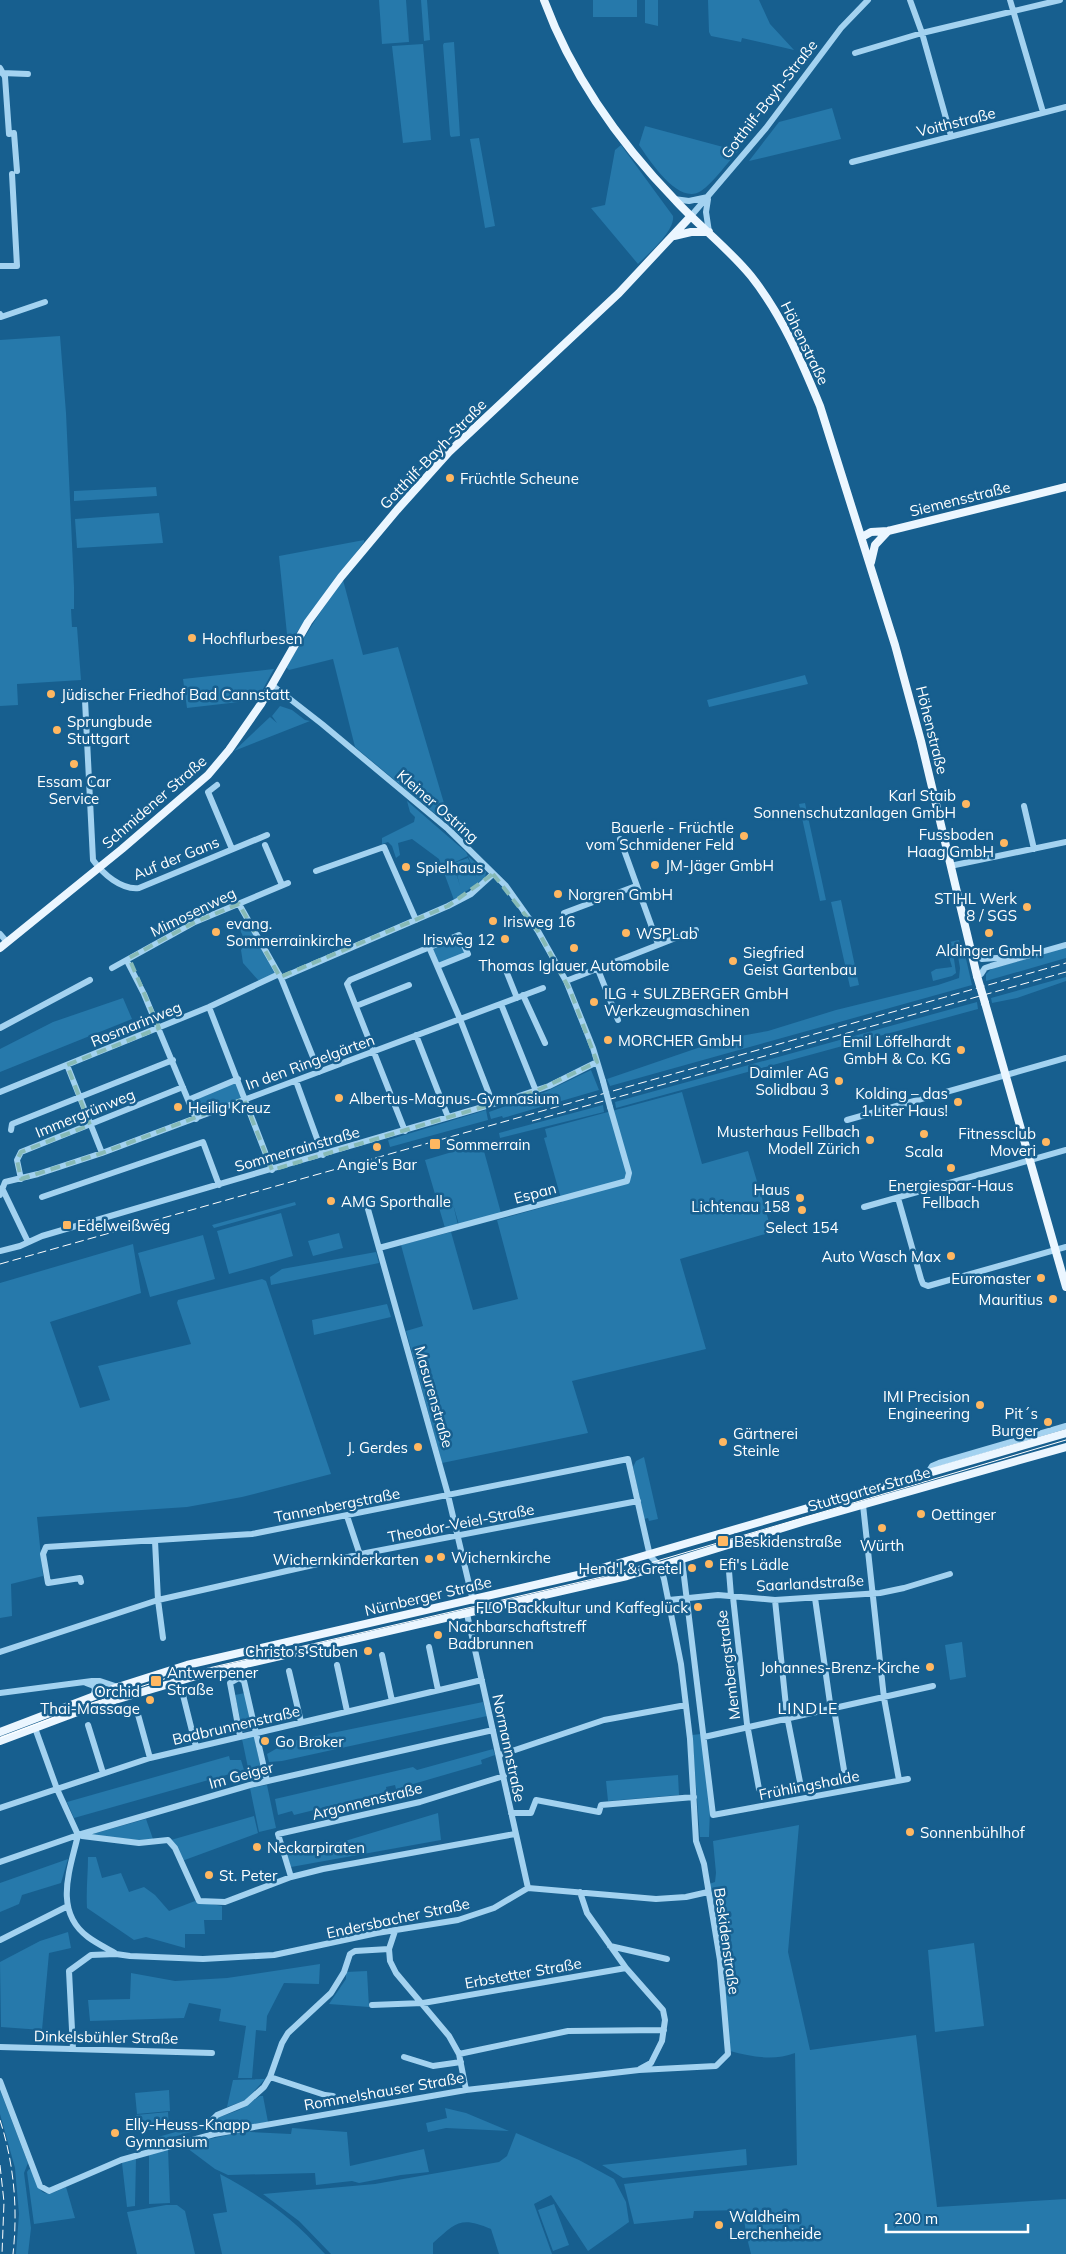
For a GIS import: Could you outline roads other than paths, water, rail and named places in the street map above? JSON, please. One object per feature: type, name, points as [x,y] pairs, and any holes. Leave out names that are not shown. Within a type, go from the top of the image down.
[{"type":"main road","name":"Höhenstraße","points":[[544,0],[563,45],[596,102],[628,148],[674,199],[736,258],[751,276],[782,321],[805,369],[820,406],[862,537],[921,741],[966,934],[980,972],[981,990],[1066,1287]]},
{"type":"main road","points":[[674,236],[691,216]]},
{"type":"main road","points":[[674,236],[691,232],[709,232]]},
{"type":"main road","name":"Gotthilf-Bayh-Straße","points":[[308,622],[341,577],[418,484],[449,452],[592,319],[674,236]]},
{"type":"main road","name":"Siemensstraße","points":[[862,537],[872,538],[885,533],[1066,487]]},
{"type":"main road","points":[[870,564],[875,545],[885,533]]},
{"type":"main road","name":"Schmidener Straße","points":[[0,948],[100,867],[208,775],[229,750],[272,685],[308,622]]},
{"type":"main road","name":"Stuttgarter Straße","points":[[864,1493],[1066,1433]]},
{"type":"main road","name":"Stuttgarter Straße","points":[[682,1560],[863,1505],[1066,1447]]},
{"type":"main road","name":"Nürnberger Straße","points":[[0,1732],[118,1687],[187,1666],[578,1576],[864,1493]]},
{"type":"main road","points":[[660,1566],[660,1558],[668,1550]]},
{"type":"main road","points":[[641,1572],[650,1564],[650,1556]]},
{"type":"main road","name":"Nürnberger Straße","points":[[0,1741],[103,1703],[203,1674],[467,1614],[641,1572],[682,1560]]},
{"type":"street","name":"Gotthilf-Bayh-Straße","points":[[691,216],[766,128],[842,28],[868,0]]},
{"type":"street","points":[[910,0],[922,34],[951,136]]},
{"type":"street","points":[[1010,0],[1044,112]]},
{"type":"street","points":[[855,52],[1060,0]]},
{"type":"street","points":[[1,72],[28,74]]},
{"type":"street","points":[[0,266],[17,266],[14,134],[9,134],[5,77],[1,72]]},
{"type":"street","name":"Voithstraße","points":[[852,162],[1066,106]]},
{"type":"street","points":[[674,199],[689,201],[708,198],[706,212],[709,232]]},
{"type":"street","points":[[0,314],[1,317],[45,302]]},
{"type":"street","name":"Kleiner Ostring","points":[[272,685],[322,724],[448,830],[506,886],[538,931],[566,981],[597,1062],[611,1109]]},
{"type":"street","points":[[85,700],[93,860],[88,876]]},
{"type":"street","points":[[217,785],[208,792],[232,849]]},
{"type":"street","points":[[1024,806],[1034,849]]},
{"type":"street","name":"Auf der Gans","points":[[93,860],[116,883],[124,887],[139,888],[177,874],[267,835]]},
{"type":"street","points":[[620,839],[658,944]]},
{"type":"street","points":[[950,866],[1066,842]]},
{"type":"street","name":"Mimosenweg","points":[[112,968],[196,922],[285,884],[265,845]]},
{"type":"street","points":[[316,871],[384,846],[416,920]]},
{"type":"street","name":"Rosmarinweg","points":[[0,1092],[159,1028],[416,920],[465,897],[493,874]]},
{"type":"street","points":[[564,912],[636,886]]},
{"type":"street","points":[[240,904],[280,976],[319,1072]]},
{"type":"street","points":[[566,981],[597,967],[696,930]]},
{"type":"street","points":[[0,934],[7,942]]},
{"type":"street","points":[[966,934],[978,957],[991,959],[1015,957]]},
{"type":"street","points":[[405,1131],[347,984],[350,980],[459,935],[468,954],[438,966]]},
{"type":"street","points":[[1037,953],[980,963],[980,972],[1066,945]]},
{"type":"street","points":[[429,947],[460,1019],[493,1104]]},
{"type":"street","points":[[127,961],[173,1060],[196,1119]]},
{"type":"street","points":[[502,967],[505,968],[545,1043]]},
{"type":"street","points":[[597,967],[618,1020]]},
{"type":"street","points":[[0,1028],[90,980]]},
{"type":"street","points":[[356,1006],[410,985]]},
{"type":"street","name":"In den Ringelgärten","points":[[1,1186],[5,1182],[102,1153],[196,1119],[244,1099],[375,1052],[543,988]]},
{"type":"street","points":[[501,1004],[536,1091]]},
{"type":"street","points":[[209,1007],[272,1170]]},
{"type":"street","points":[[416,1035],[448,1117]]},
{"type":"street","points":[[848,1120],[1066,1058]]},
{"type":"street","points":[[11,1130],[12,1124],[173,1060]]},
{"type":"street","name":"Sommerrainstraße","points":[[0,1251],[42,1236],[536,1091],[597,1062]]},
{"type":"street","points":[[67,1065],[102,1153]]},
{"type":"street","points":[[188,1100],[238,1079]]},
{"type":"street","points":[[296,1081],[323,1155]]},
{"type":"street","name":"Immergrünweg","points":[[20,1179],[17,1160],[21,1152],[184,1087]]},
{"type":"street","name":"Espan","points":[[379,1248],[627,1181],[629,1173],[611,1109]]},
{"type":"street","points":[[42,1197],[204,1142],[219,1185]]},
{"type":"street","points":[[864,1207],[1066,1150]]},
{"type":"street","points":[[0,1195],[1,1186]]},
{"type":"street","points":[[1,1186],[28,1242]]},
{"type":"street","points":[[898,1198],[921,1279],[923,1284],[928,1286],[1066,1247]]},
{"type":"street","name":"Masurenstraße","points":[[366,1202],[448,1495],[473,1600]]},
{"type":"street","name":"Stuttgarter Straße","points":[[927,1474],[932,1466],[939,1463],[1066,1426]]},
{"type":"street","name":"Tannenbergstraße","points":[[81,1582],[80,1578],[48,1583],[43,1554],[46,1547],[252,1534],[628,1459],[638,1501]]},
{"type":"street","points":[[638,1501],[650,1556],[660,1566]]},
{"type":"street","name":"Theodor-Veiel-Straße","points":[[0,1652],[158,1600],[360,1555],[638,1501]]},
{"type":"street","points":[[863,1505],[884,1698],[899,1780]]},
{"type":"street","points":[[347,1516],[360,1555]]},
{"type":"street","points":[[155,1541],[162,1638]]},
{"type":"street","points":[[682,1560],[704,1738],[933,1686]]},
{"type":"street","name":"Beskidenstraße","points":[[660,1566],[669,1600],[681,1664],[694,1798],[696,1841],[704,1864],[720,1960],[728,2054]]},
{"type":"street","name":"Membergstraße","points":[[729,1571],[748,1728],[760,1789]]},
{"type":"street","name":"Saarlandstraße","points":[[669,1600],[732,1596],[775,1600],[873,1593],[904,1588],[950,1574]]},
{"type":"street","points":[[816,1598],[844,1770]]},
{"type":"street","points":[[775,1600],[788,1720],[800,1782]]},
{"type":"street","name":"Normannstraße","points":[[467,1614],[500,1755],[515,1834],[528,1888]]},
{"type":"street","points":[[429,1647],[438,1690]]},
{"type":"street","points":[[382,1655],[392,1701]]},
{"type":"street","points":[[337,1665],[347,1711]]},
{"type":"street","points":[[289,1671],[301,1722]]},
{"type":"street","points":[[240,1736],[230,1691],[230,1682],[235,1679],[242,1679],[244,1682],[267,1780]]},
{"type":"street","name":"Badbrunnenstraße","points":[[0,1808],[150,1758],[482,1680]]},
{"type":"street","points":[[0,1693],[100,1681],[118,1687]]},
{"type":"street","points":[[85,1682],[94,1686],[93,1696]]},
{"type":"street","points":[[183,1695],[196,1747]]},
{"type":"street","points":[[500,1755],[554,1735],[604,1720],[686,1705]]},
{"type":"street","points":[[137,1711],[150,1758]]},
{"type":"street","points":[[88,1725],[103,1773]]},
{"type":"street","points":[[35,1728],[57,1789],[78,1835],[67,1885],[66,1907],[75,1923],[87,1936],[116,1954]]},
{"type":"street","name":"Im Geiger","points":[[0,1862],[78,1835],[267,1780],[493,1730]]},
{"type":"street","name":"Frühlingshalde","points":[[704,1738],[713,1816],[908,1779]]},
{"type":"street","name":"Argonnenstraße","points":[[290,1877],[278,1834],[420,1802],[504,1776]]},
{"type":"street","points":[[511,1813],[532,1813],[536,1800],[600,1812],[601,1805],[694,1798]]},
{"type":"street","points":[[78,1835],[139,1843],[168,1840],[175,1848],[199,1900],[225,1902],[290,1877],[323,1869],[515,1834]]},
{"type":"street","points":[[528,1888],[656,1899],[686,1897],[708,1892]]},
{"type":"street","name":"Endersbacher Straße","points":[[73,2049],[69,1971],[91,1955],[116,1954],[203,1959],[274,1955],[377,1933],[395,1932],[458,1920],[494,1908],[528,1888]]},
{"type":"street","points":[[580,1892],[588,1913],[610,1946],[626,1968],[663,2010],[664,2030],[662,2041],[651,2063],[639,2070]]},
{"type":"street","points":[[0,1940],[66,1907]]},
{"type":"street","points":[[395,1932],[389,1948],[390,1961],[396,1973],[424,2003],[449,2036],[459,2054],[466,2090]]},
{"type":"street","points":[[610,1946],[667,1959]]},
{"type":"street","points":[[214,2134],[213,2119],[217,2114],[246,2103],[258,2094],[270,2077],[282,2042],[295,2024],[310,2014],[331,1993],[344,1972],[350,1954],[355,1951],[389,1948]]},
{"type":"street","name":"Erbstetter Straße","points":[[372,2005],[424,2003],[626,1968]]},
{"type":"street","points":[[459,2054],[568,2031],[664,2030]]},
{"type":"street","name":"Dinkelsbühler Straße","points":[[0,2047],[212,2052]]},
{"type":"street","name":"Rommelshauser Straße","points":[[0,2081],[40,2186],[49,2191],[121,2160],[214,2134],[466,2090],[639,2070],[716,2066],[728,2054]]},
{"type":"street","points":[[404,2057],[433,2066],[447,2066],[461,2062]]},
{"type":"street","points":[[270,2077],[333,2096]]},
{"type":"tram line","points":[[0,1738],[89,1704],[170,1677],[606,1576],[1066,1440]]},
{"type":"railway","points":[[0,1264],[1066,963]]},
{"type":"railway","points":[[532,1121],[1066,972]]},
{"type":"railway","points":[[0,2120],[9,2153],[14,2186],[13,2254]]},
{"type":"railway","points":[[0,2165],[4,2202],[2,2254]]},
{"type":"place","name":"Früchtle Scheune","points":[[450,478]]},
{"type":"place","name":"Hochflurbesen","points":[[192,638]]},
{"type":"place","name":"Jüdischer Friedhof Bad Cannstatt","points":[[51,694]]},
{"type":"place","name":"Sprungbude Stuttgart","points":[[57,730]]},
{"type":"place","name":"Essam Car Service","points":[[74,764]]},
{"type":"place","name":"Karl Staib Sonnenschutzanlagen GmbH","points":[[966,804]]},
{"type":"place","name":"Bauerle - Früchtle vom Schmidener Feld","points":[[744,836]]},
{"type":"place","name":"Fussboden Haag GmbH","points":[[1004,843]]},
{"type":"place","name":"JM-Jäger GmbH","points":[[655,865]]},
{"type":"place","name":"Spielhaus","points":[[406,867]]},
{"type":"place","name":"Norgren GmbH","points":[[558,894]]},
{"type":"place","name":"STIHL Werk 8 / SGS","points":[[1027,907]]},
{"type":"place","name":"Irisweg 16","points":[[493,921]]},
{"type":"place","name":"evang. Sommerrainkirche","points":[[216,932]]},
{"type":"place","name":"WSPLab","points":[[626,933]]},
{"type":"place","name":"Aldinger GmbH","points":[[989,933]]},
{"type":"place","name":"Irisweg 12","points":[[505,939]]},
{"type":"place","name":"Thomas Iglauer Automobile","points":[[574,948]]},
{"type":"place","name":"Siegfried Geist Gartenbau","points":[[733,961]]},
{"type":"place","name":"ILG + SULZBERGER GmbH Werkzeugmaschinen","points":[[594,1002]]},
{"type":"place","name":"MORCHER GmbH","points":[[608,1040]]},
{"type":"place","name":"Emil Löffelhardt GmbH & Co. KG","points":[[961,1050]]},
{"type":"place","name":"Daimler AG Solidbau 3","points":[[839,1081]]},
{"type":"place","name":"Albertus-Magnus-Gymnasium","points":[[339,1098]]},
{"type":"place","name":"Kolding – das 1 Liter Haus!","points":[[958,1102]]},
{"type":"place","name":"Heilig Kreuz","points":[[178,1107]]},
{"type":"place","name":"Scala","points":[[924,1134]]},
{"type":"place","name":"Musterhaus Fellbach Modell Zürich","points":[[870,1140]]},
{"type":"place","name":"Fitnessclub Moveri","points":[[1046,1142]]},
{"type":"place","name":"Sommerrain","points":[[435,1144]]},
{"type":"place","name":"Angie's Bar","points":[[377,1147]]},
{"type":"place","name":"Energiespar-Haus Fellbach","points":[[951,1168]]},
{"type":"place","name":"Haus Lichtenau 158","points":[[800,1198]]},
{"type":"place","name":"AMG Sporthalle","points":[[331,1201]]},
{"type":"place","name":"Select 154","points":[[802,1210]]},
{"type":"place","name":"Edelweißweg","points":[[67,1225]]},
{"type":"place","name":"Auto Wasch Max","points":[[951,1256]]},
{"type":"place","name":"Euromaster","points":[[1041,1278]]},
{"type":"place","name":"Mauritius","points":[[1053,1299]]},
{"type":"place","name":"IMI Precision Engineering","points":[[980,1405]]},
{"type":"place","name":"Pit´s Burger","points":[[1048,1422]]},
{"type":"place","name":"Gärtnerei Steinle","points":[[723,1442]]},
{"type":"place","name":"J. Gerdes","points":[[418,1447]]},
{"type":"place","name":"Oettinger","points":[[921,1514]]},
{"type":"place","name":"Würth","points":[[882,1528]]},
{"type":"place","name":"Beskidenstraße","points":[[723,1541]]},
{"type":"place","name":"Wichernkirche","points":[[441,1557]]},
{"type":"place","name":"Wichernkinderkarten","points":[[429,1559]]},
{"type":"place","name":"Efi's Lädle","points":[[709,1564]]},
{"type":"place","name":"Hend'l & Gretel","points":[[692,1568]]},
{"type":"place","name":"FLO Backkultur und Kaffeglück","points":[[698,1607]]},
{"type":"place","name":"Nachbarschaftstreff Badbrunnen","points":[[438,1635]]},
{"type":"place","name":"Christo's Stuben","points":[[368,1651]]},
{"type":"place","name":"Johannes-Brenz-Kirche","points":[[930,1667]]},
{"type":"place","name":"Antwerpener Straße","points":[[156,1681]]},
{"type":"place","name":"Orchid Thai-Massage","points":[[150,1700]]},
{"type":"place","name":"Go Broker","points":[[265,1741]]},
{"type":"place","name":"Sonnenbühlhof","points":[[910,1832]]},
{"type":"place","name":"Neckarpiraten","points":[[257,1847]]},
{"type":"place","name":"St. Peter","points":[[209,1875]]},
{"type":"place","name":"Elly-Heuss-Knapp Gymnasium","points":[[115,2133]]},
{"type":"place","name":"Waldheim Lerchenheide","points":[[719,2225]]},
{"type":"district","name":"LINDLE","points":[[808,1708]]}]
